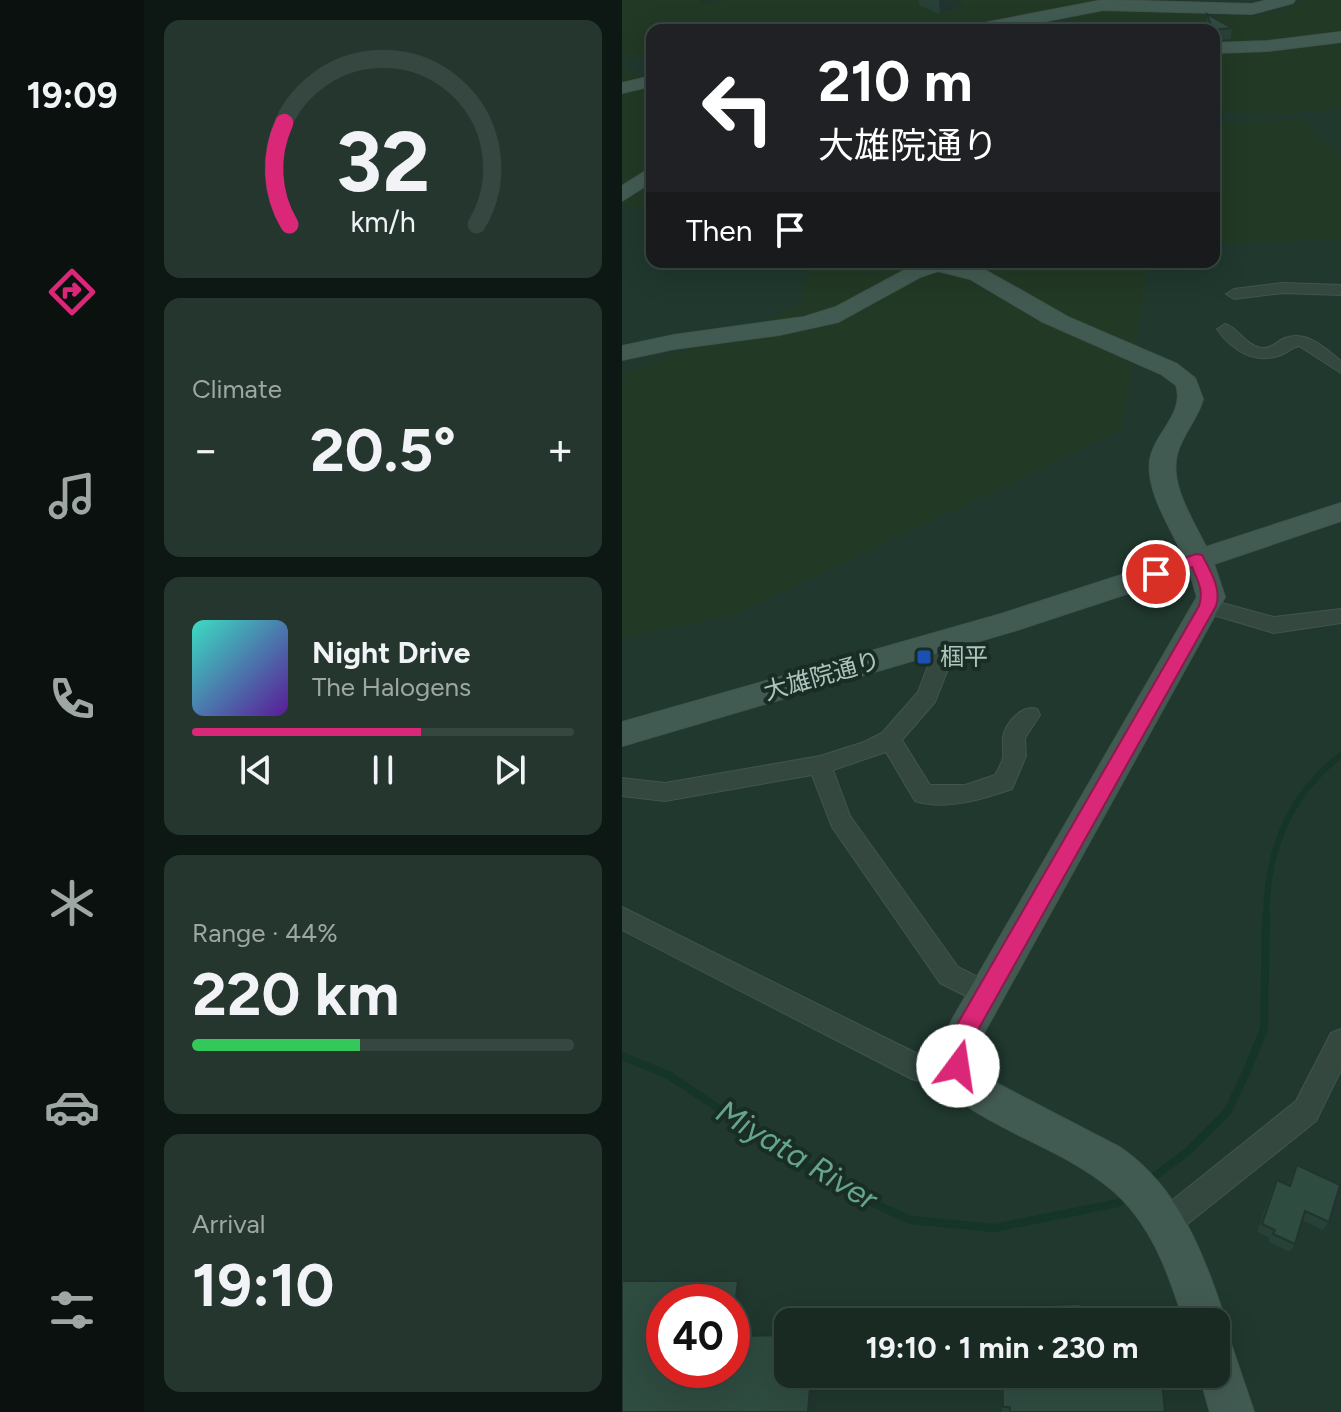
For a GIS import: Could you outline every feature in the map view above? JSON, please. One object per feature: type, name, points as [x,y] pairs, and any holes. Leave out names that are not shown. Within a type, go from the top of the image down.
[{"type":"street","points":[[1001,24],[1024,19],[1071,20],[1125,4],[1252,9],[1287,0]]},
{"type":"street","points":[[1220,48],[1268,46],[1341,37]]},
{"type":"street","points":[[622,88],[646,82]]},
{"type":"street","points":[[622,195],[646,177]]},
{"type":"street","points":[[622,353],[677,339],[783,327],[831,317],[867,301],[925,268]]},
{"type":"street","points":[[951,268],[974,273],[1045,314],[1175,373],[1186,381],[1192,398],[1166,444],[1163,474],[1211,597],[959,1044],[958,1066],[976,1091],[994,1104],[1070,1140],[1124,1174],[1161,1216],[1185,1266],[1200,1308]]},
{"type":"street","points":[[1234,294],[1283,288],[1341,290]]},
{"type":"street","points":[[1225,329],[1237,344],[1260,351],[1274,351],[1290,342],[1305,343],[1341,368]]},
{"type":"street","name":"大雄院通り","points":[[622,734],[1136,582],[1341,512]]},
{"type":"street","points":[[1207,606],[1274,625],[1341,616]]},
{"type":"street","points":[[622,787],[665,792],[820,765],[871,749],[890,739],[927,696],[949,639]]},
{"type":"street","points":[[890,739],[923,794],[965,794],[1004,782],[1015,756],[1014,737],[1029,715]]},
{"type":"street","points":[[820,765],[840,820],[949,975],[986,994]]},
{"type":"street","points":[[622,918],[922,1070],[939,1074],[958,1066]]},
{"type":"street","points":[[1161,1216],[1306,1111],[1341,1042]]},
{"type":"street","points":[[1225,1388],[1232,1412]]},
{"type":"green space","points":[[622,0],[1112,0],[992,24],[646,24],[646,56],[622,56]]},
{"type":"green space","points":[[1305,0],[1341,0],[1341,109],[1264,115],[1220,111],[1220,24],[1015,24],[1028,21],[1073,22],[1074,16],[1119,10],[1241,16],[1280,10]]},
{"type":"green space","points":[[622,69],[646,83],[646,211],[622,205]]},
{"type":"green space","points":[[1302,119],[1341,157],[1341,239],[1220,244],[1220,125]]},
{"type":"green space","points":[[811,268],[1148,268],[1122,430],[736,614],[622,638],[622,375],[798,307]]},
{"type":"building","points":[[1207,14],[1232,28],[1220,29],[1220,24],[1211,24]]},
{"type":"building","points":[[1297,1165],[1340,1185],[1329,1222],[1305,1211],[1295,1244],[1273,1234],[1275,1230],[1262,1224],[1277,1180],[1290,1186]]},
{"type":"building","points":[[622,1281],[738,1281],[738,1284],[646,1284],[646,1388],[750,1388],[750,1336],[774,1335],[774,1388],[810,1388],[808,1412],[622,1412]]},
{"type":"building","points":[[1081,1304],[1081,1308],[1021,1308]]},
{"type":"building","points":[[1002,1388],[1162,1388],[1165,1412],[1010,1412],[1010,1407],[1003,1407]]},
{"type":"waterway","name":"Miyata River","points":[[1266,917],[1271,870],[1284,827],[1307,788],[1341,755]]},
{"type":"waterway","name":"Miyata River","points":[[1147,1182],[1187,1152],[1228,1111],[1246,1073],[1264,1029],[1266,915]]},
{"type":"waterway","name":"Miyata River","points":[[622,1056],[670,1076],[837,1187],[911,1220],[994,1228],[1118,1203],[1128,1196]]},
{"type":"place","name":"椢平","points":[[924,657]]},
{"type":"route","points":[[958,1066],[959,1044],[966,1030],[1211,597],[1196,559],[1156,574]]}]
